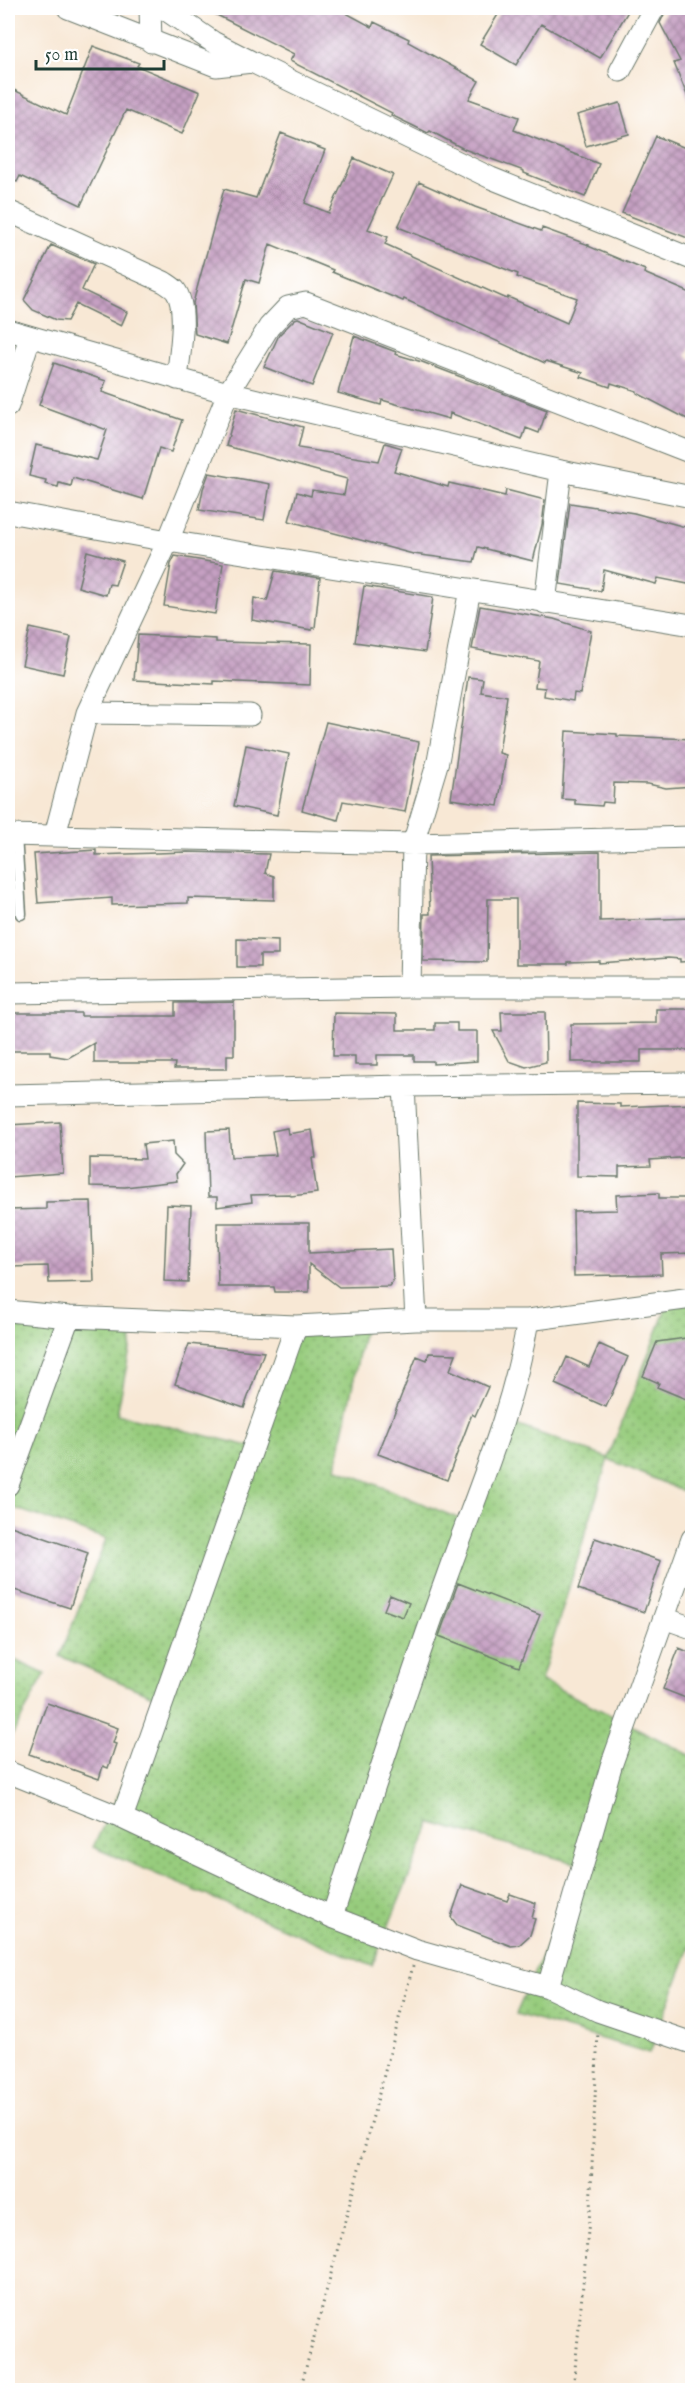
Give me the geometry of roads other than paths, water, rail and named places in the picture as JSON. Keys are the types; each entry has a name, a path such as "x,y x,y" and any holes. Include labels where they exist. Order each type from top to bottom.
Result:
{"street":[{"path":"68,8 216,66 252,62"},
{"path":"150,8 151,42"},
{"path":"164,8 213,42 491,178 693,259"},
{"path":"620,71 654,8"},
{"path":"8,211 164,282 175,290 182,314 177,379"},
{"path":"55,835 87,713 168,541 228,393 269,327 288,307 306,303 693,453"},
{"path":"8,330 228,393 561,471 693,497"},
{"path":"8,406 30,337"},
{"path":"545,603 561,471"},
{"path":"8,512 168,541 693,625"},
{"path":"410,987 413,843 438,761 470,589"},
{"path":"87,713 250,715"},
{"path":"12,835 413,843 693,837"},
{"path":"8,993 410,987 693,987"},
{"path":"8,1095 404,1086 693,1083"},
{"path":"404,1086 416,1320"},
{"path":"8,1311 69,1317 296,1326 416,1320 528,1320 693,1298"},
{"path":"8,1485 69,1317"},
{"path":"332,1917 396,1719 489,1462 522,1360 528,1320"},
{"path":"122,1818 296,1326"},
{"path":"548,1987 610,1766 693,1539"},
{"path":"664,1618 693,1628"},
{"path":"8,1772 122,1818 332,1917 417,1950 548,1987 598,2011 693,2043"}],"lane":[{"path":"12,835 21,914"}]}
